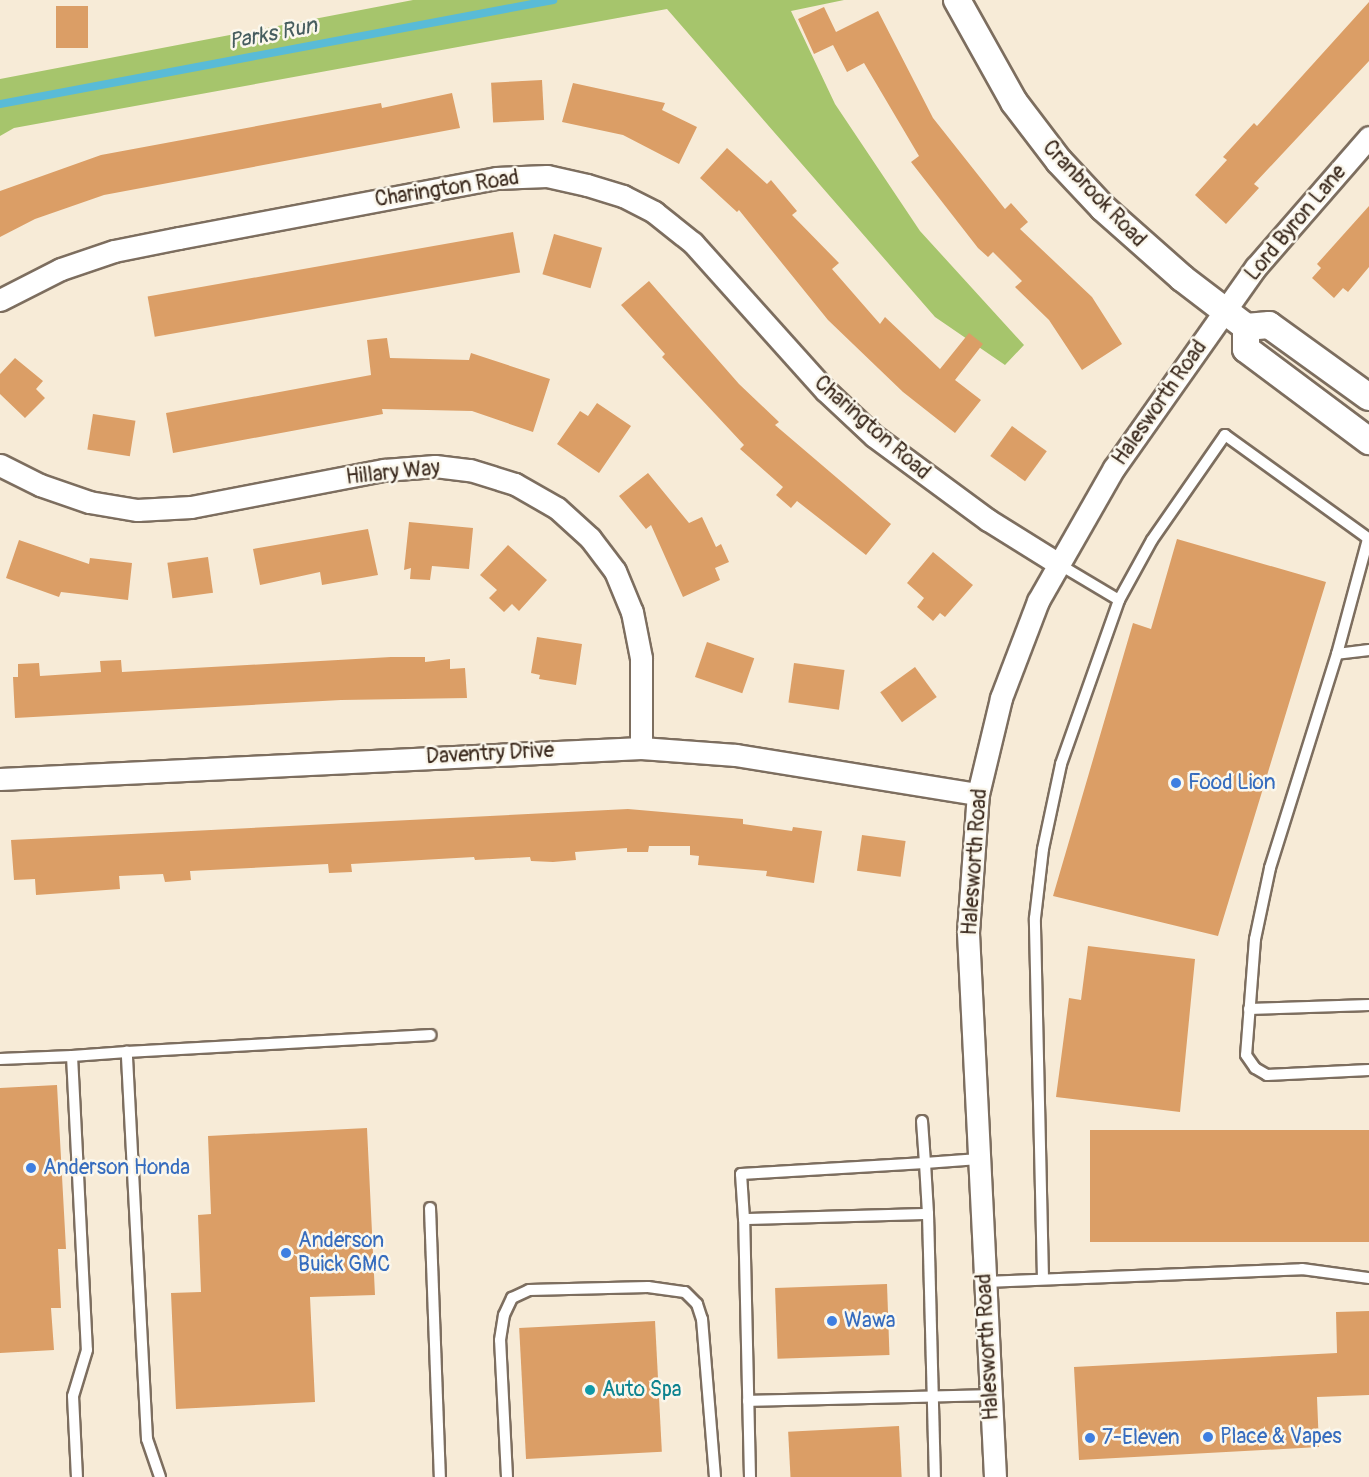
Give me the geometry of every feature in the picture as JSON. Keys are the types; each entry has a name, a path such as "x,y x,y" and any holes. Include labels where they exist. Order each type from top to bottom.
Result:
{"street":[{"name":"Cranbrook Road","path":"957,0 1014,102 1059,161 1138,240 1246,327"},
{"name":"Lord Byron Lane","path":"1225,311 1256,267 1369,137"},
{"name":"Charington Road","path":"0,300 61,269 114,251 179,238 496,177 547,176 587,185 623,196 662,219 693,243 825,390 874,436 988,520 1057,563"},
{"name":"Halesworth Road","path":"995,1477 968,932 978,794 1000,698 1018,644 1057,563 1114,468 1225,311"},
{"path":"1369,397 1269,325 1246,327 1246,349 1369,441"},
{"name":"Hillary Way","path":"0,465 40,485 89,502 137,510 191,507 384,470 435,466 470,470 515,484 557,508 590,538 615,571 632,612 641,658 641,748"},
{"name":"Daventry Drive","path":"0,779 641,748 736,755 978,794"}],"lane":[{"path":"1044,1279 1035,918 1043,849 1061,764 1119,600 1152,540 1225,435 1368,539 1337,654 1270,868 1255,939 1246,1055 1255,1068 1267,1075 1369,1070"},
{"path":"1057,563 1119,600"},
{"path":"1337,654 1369,650"},
{"path":"1249,1009 1369,1005"},
{"path":"0,1059 431,1035"},
{"path":"127,1052 147,1440 160,1477"},
{"path":"72,1056 87,1350 73,1396 77,1477"},
{"path":"922,1122 928,1214 935,1477"},
{"path":"750,1477 741,1174 979,1160"},
{"path":"430,1208 440,1477"},
{"path":"744,1219 928,1214"},
{"path":"985,1282 1302,1269 1369,1278"},
{"path":"507,1477 500,1340 504,1315 512,1298 529,1290 657,1287 685,1292 697,1304 702,1319 715,1477"},
{"path":"748,1401 991,1395"}],"green space":[{"path":"413,0 844,0 791,11 835,104 920,231 1024,345 1005,365 935,317 667,9 14,128 0,136 0,79"}],"building":[{"path":"1369,2 1369,61 1254,184 1259,188 1226,224 1195,195 1227,160 1223,157 1254,123 1257,126"},
{"path":"56,6 88,6 88,48 56,48"},
{"path":"824,7 836,32 878,11 933,118 1005,209 1011,203 1028,222 1020,229 1092,297 1122,344 1082,370 1049,320 1015,287 1022,281 993,252 988,257 978,248 911,162 919,156 864,63 847,72 833,45 814,54 798,19"},
{"path":"542,80 544,120 493,123 491,83"},
{"path":"573,83 665,103 662,110 697,127 679,164 623,135 562,122"},
{"path":"452,93 460,128 104,195 35,219 0,237 0,191 101,155 381,103 382,108"},
{"path":"727,148 767,184 771,180 797,211 792,215 839,263 832,269 880,324 885,317 940,369 969,333 983,344 955,380 981,400 955,433 903,392 828,320 739,210 737,212 700,178"},
{"path":"1369,206 1369,267 1348,292 1343,288 1334,298 1312,278 1321,268 1317,264"},
{"path":"513,232 520,272 155,337 148,296"},
{"path":"554,234 602,248 590,288 542,274"},
{"path":"649,281 739,384 779,422 775,425 891,524 866,555 797,501 791,508 776,495 783,487 740,449 744,445 662,357 665,354 621,305"},
{"path":"387,338 390,358 469,360 471,353 550,379 533,432 472,411 382,409 383,414 173,453 166,413 371,375 367,340"},
{"path":"15,358 43,381 36,389 45,398 25,418 0,394 0,374"},
{"path":"597,403 631,426 599,473 557,444 580,411 588,416"},
{"path":"93,414 135,421 130,456 87,450"},
{"path":"1012,426 1047,451 1025,481 990,456"},
{"path":"648,473 689,523 702,517 716,547 721,544 729,562 715,568 720,580 683,597 651,525 646,529 619,496"},
{"path":"409,522 473,528 469,569 432,566 430,580 410,579 411,568 404,570"},
{"path":"368,529 378,575 322,585 320,572 260,585 253,549"},
{"name":"Food Lion","path":"1177,539 1326,582 1218,936 1053,896 1133,623 1151,629"},
{"path":"19,540 89,564 90,558 132,563 128,600 61,592 59,597 6,578"},
{"path":"508,545 547,580 519,611 512,604 504,612 489,598 497,590 480,575"},
{"path":"933,552 973,585 945,617 940,613 933,621 917,607 924,598 907,583"},
{"path":"208,557 213,593 172,598 167,563"},
{"path":"537,637 582,644 576,685 539,679 540,675 531,673"},
{"path":"707,642 754,658 742,693 695,677"},
{"path":"425,657 425,662 450,659 450,669 465,668 467,698 341,700 15,718 13,677 18,677 18,664 39,663 40,676 101,672 100,661 121,660 122,672"},
{"path":"794,663 845,670 839,710 788,703"},
{"path":"915,667 937,697 902,722 880,692"},
{"path":"628,809 743,819 743,824 792,831 793,827 822,831 814,883 766,876 767,871 698,865 699,856 690,855 690,846 649,846 648,852 627,852 627,848 575,852 576,860 553,862 531,861 530,857 475,860 474,857 351,864 352,872 329,873 328,864 190,871 191,880 165,882 163,874 119,876 120,889 36,895 35,879 14,880 11,840"},
{"path":"862,835 906,841 901,877 857,871"},
{"path":"1088,946 1195,959 1180,1112 1056,1097 1069,998 1081,1000"},
{"name":"Anderson Honda","path":"57,1085 66,1249 58,1249 61,1308 51,1308 54,1350 0,1353 0,1088"},
{"name":"Anderson Buick GMC","path":"367,1128 375,1295 310,1297 315,1402 176,1409 171,1293 201,1292 198,1215 211,1214 208,1136"},
{"path":"1090,1130 1369,1130 1369,1242 1090,1242"},
{"name":"Wawa","path":"887,1284 889,1355 778,1359 775,1288"},
{"path":"1369,1311 1369,1395 1317,1397 1319,1447 1079,1460 1074,1367 1337,1353 1336,1312"},
{"name":"Auto Spa","path":"655,1321 662,1452 526,1459 519,1328"},
{"path":"899,1426 902,1477 791,1477 788,1432"}],"waterway":[{"name":"Parks Run","path":"0,104 553,0"}],"place":[{"name":"Food Lion","path":"1176,783"},
{"name":"Anderson Honda","path":"31,1168"},
{"name":"Anderson Buick GMC","path":"286,1253"},
{"name":"Wawa","path":"832,1321"},
{"name":"Auto Spa","path":"590,1390"},
{"name":"Place & Vapes","path":"1208,1437"},
{"name":"7-Eleven","path":"1090,1438"}]}
